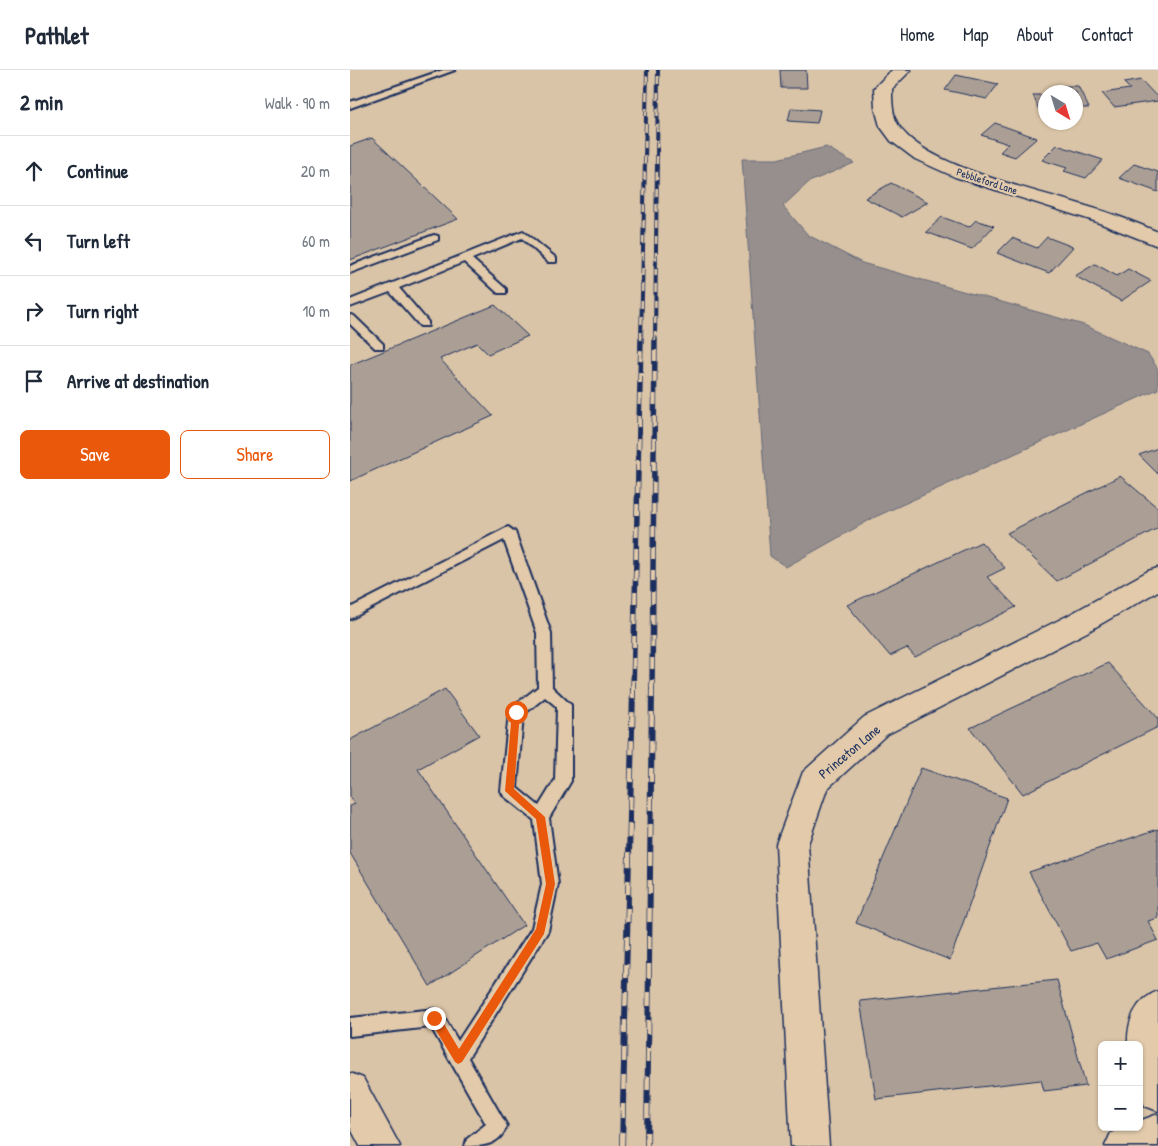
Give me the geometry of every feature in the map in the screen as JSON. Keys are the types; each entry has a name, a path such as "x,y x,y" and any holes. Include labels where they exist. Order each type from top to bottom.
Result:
{"street":[{"name":"Pebbleford Lane","path":"902,70 883,88 882,112 896,136 922,156 962,174 1107,219 1158,240"},
{"name":"Princeton Lane","path":"810,1146 792,844 814,781 875,726 1077,624 1158,578"},
{"path":"1158,1008 1144,1028 1146,1059 1158,1093"},
{"path":"350,1091 380,1146"},
{"path":"1124,1146 1158,1133"}],"lane":[{"path":"350,105 451,70"},
{"path":"350,304 522,234 552,260"},
{"path":"350,270 434,238"},
{"path":"464,258 502,291"},
{"path":"392,287 424,324"},
{"path":"350,318 379,346"},
{"path":"350,614 508,532 544,633 546,690 564,705 563,781 540,817 550,884 540,931 458,1058"},
{"path":"540,817 509,791 516,712 546,690"},
{"path":"350,1026 434,1018 498,1126 474,1146"}],"shaded area":[{"path":"826,147 854,163 809,182 783,206 808,235 862,263 1084,325 1148,354 1158,369 1158,389 875,517 786,567 770,556 742,159 777,159"}],"building":[{"path":"780,70 806,70 807,88 781,88"},
{"path":"956,75 998,84 987,99 945,90"},
{"path":"1141,80 1158,98 1158,101 1114,107 1102,93 1130,89 1124,83"},
{"path":"1033,95 1038,95 1038,108"},
{"path":"1083,96 1089,108 1083,108"},
{"path":"791,108 820,110 817,123 788,121"},
{"path":"995,123 1037,138 1015,157 1000,152 1008,144 981,135"},
{"path":"372,138 458,219 350,260 350,146"},
{"path":"1057,145 1103,160 1086,178 1064,171 1067,168 1042,160"},
{"path":"1134,164 1158,172 1158,192 1119,178"},
{"path":"891,183 928,202 902,217 865,198"},
{"path":"942,217 969,227 976,220 994,226 972,249 926,232"},
{"path":"1047,237 1073,247 1049,273 997,253 1012,238 1037,248"},
{"path":"1095,264 1117,276 1128,269 1151,281 1121,301 1075,276"},
{"path":"495,305 528,336 488,354 477,343 440,359 493,416 350,481 350,365"},
{"path":"1158,448 1158,474 1139,455"},
{"path":"1120,476 1158,508 1158,528 1057,581 1007,533"},
{"path":"981,542 1005,568 987,577 1016,607 915,657 907,648 890,656 847,605"},
{"path":"1108,663 1158,718 1158,727 1023,794 970,728"},
{"path":"445,689 479,735 418,769 524,925 430,986 350,853 350,806 355,804 350,796 350,740"},
{"path":"921,768 1007,798 950,960 856,923"},
{"path":"1158,829 1158,918 1148,921 1158,940 1106,959 1097,943 1071,951 1029,872"},
{"path":"1057,980 1086,1086 1044,1091 1041,1080 876,1099 860,1001"}],"railway":[{"path":"641,340 647,70"},
{"path":"655,340 658,70"},
{"path":"633,691 641,339"},
{"path":"652,691 655,339"},
{"path":"622,1146 633,690"},
{"path":"647,1146 652,690"}],"route":[{"path":"434,1018 458,1058 540,931 550,884 540,817 509,791 516,712"}]}
